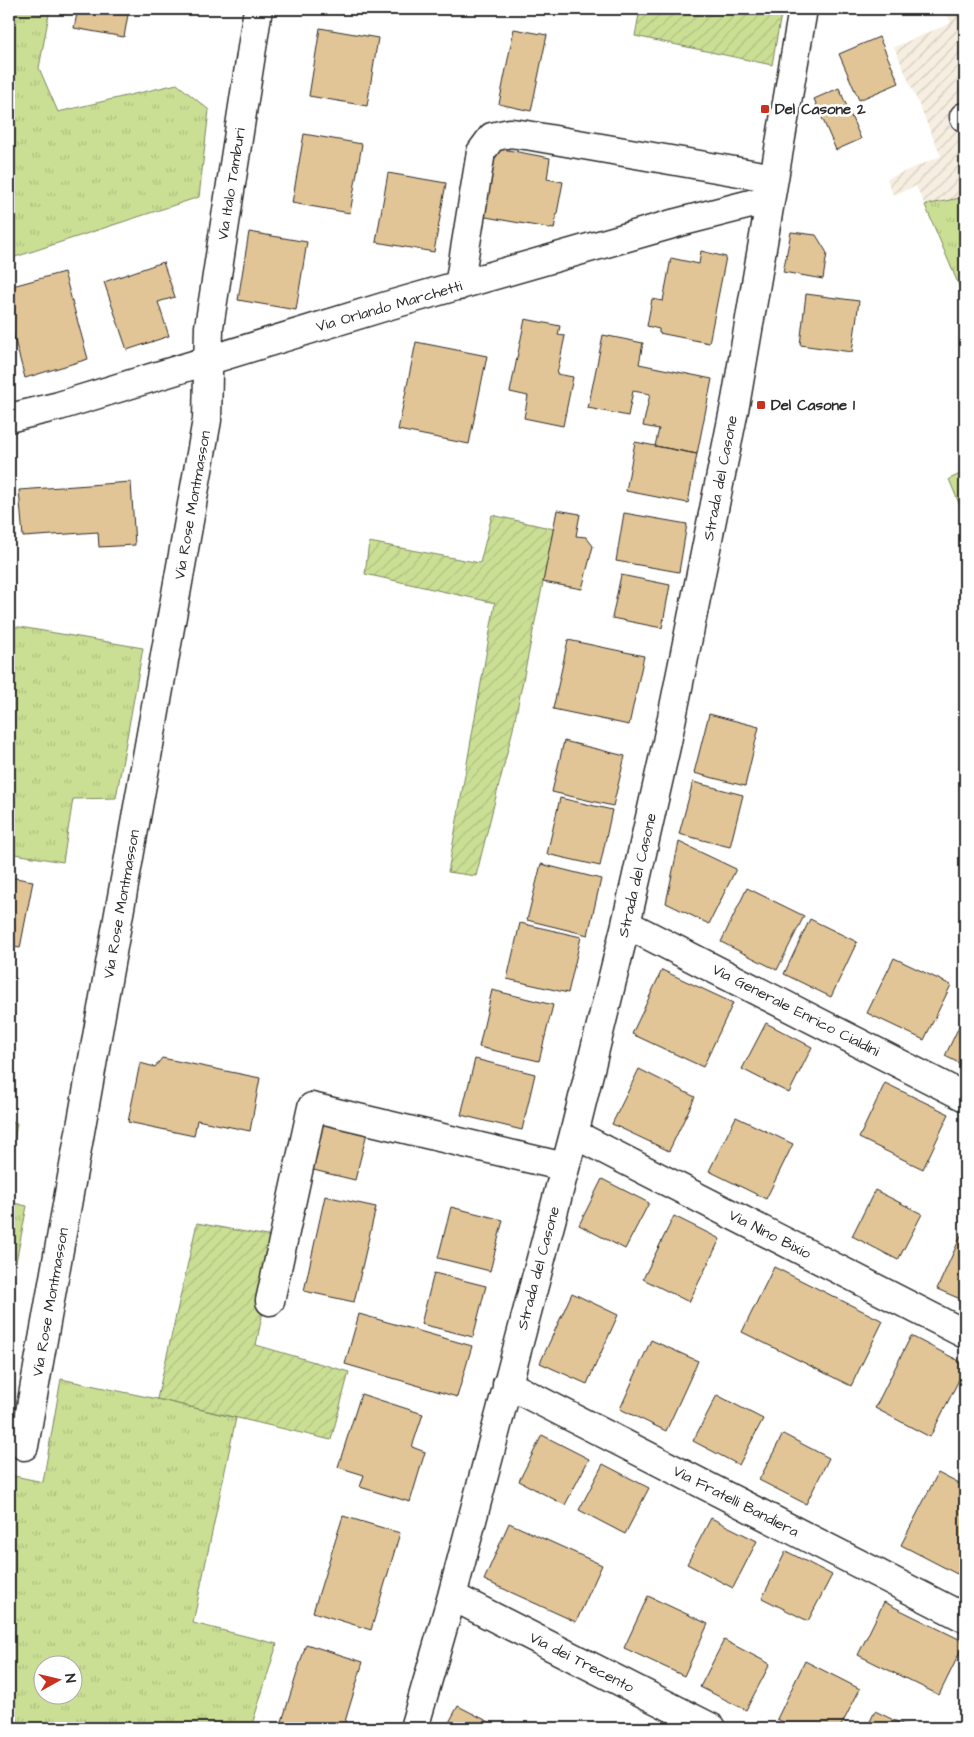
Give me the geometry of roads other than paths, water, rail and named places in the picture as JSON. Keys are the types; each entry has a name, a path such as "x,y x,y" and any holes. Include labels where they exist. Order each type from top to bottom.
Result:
{"street":[{"name":"Via Italo Tamburi","path":"210,360 209,327 258,9"},
{"name":"Strada del Casone","path":"414,1728 452,1596 574,1134 626,924 667,742 726,447 803,9"},
{"path":"459,286 481,152 492,137 510,133 526,135 772,188"},
{"name":"Via Orlando Marchetti","path":"9,418 59,406 676,223 772,188"},
{"name":"Via Rose Montmasson","path":"24,1446 207,420 210,360"},
{"name":"Via Generale Enrico Cialdini","path":"626,924 965,1096"},
{"path":"270,1301 312,1107 565,1167"},
{"name":"Via Nino Bixio","path":"574,1134 965,1334"},
{"name":"Via Fratelli Bandiera","path":"507,1384 965,1618"},
{"name":"Via dei Trecento","path":"452,1596 712,1728"}],"place":[{"name":"Del Casone 2","path":"765,109"},
{"name":"Del Casone 1","path":"761,405"}]}
